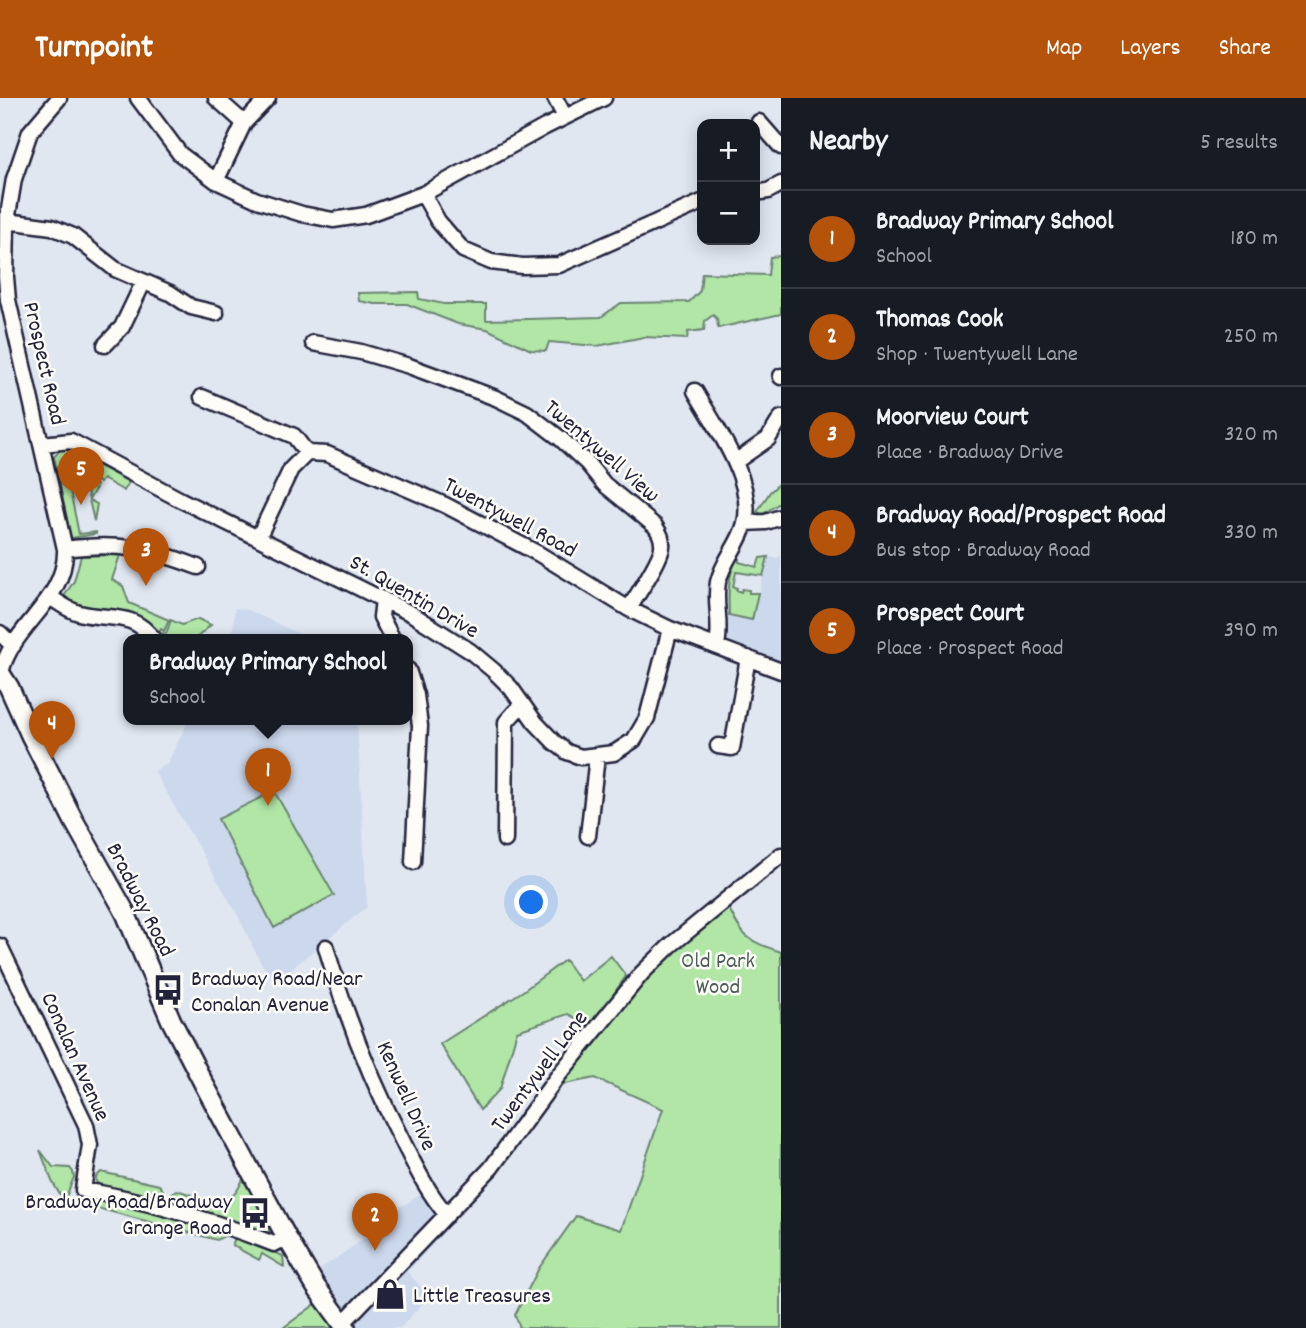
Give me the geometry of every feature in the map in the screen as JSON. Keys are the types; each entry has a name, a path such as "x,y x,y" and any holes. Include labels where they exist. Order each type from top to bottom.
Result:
{"main road":[{"name":"Bradway Road","path":"0,673 69,812 125,912 192,1063 287,1238 316,1287 344,1326"}],"street":[{"name":"Prospect Road","path":"0,673 6,655 50,597 62,573 65,549 8,300 6,278 7,221 15,179 30,132 59,98"},
{"path":"138,98 180,154 216,181 257,200 302,215 333,220 366,215 423,194 604,98"},
{"path":"216,98 244,123"},
{"path":"216,181 244,123 268,98"},
{"path":"555,98 565,117"},
{"path":"760,123 781,147"},
{"path":"760,192 781,184"},
{"path":"423,194 438,221 463,250 491,262 522,266 559,265 697,204"},
{"path":"7,221 52,228 73,236 115,269 170,293 191,307 216,313"},
{"path":"105,345 122,327 143,283"},
{"name":"Twentywell View","path":"313,342 361,352 456,382 527,413 561,439 604,484 655,526 662,539 661,552 629,608"},
{"path":"695,391 735,462 746,497 745,523 723,566 719,581 716,597 720,634 718,645"},
{"path":"202,397 294,436 307,453 291,470 258,538"},
{"path":"735,462 768,439 781,418"},
{"name":"St. Quentin Drive","path":"41,444 71,440 158,488 412,614 470,651 511,688 554,742 567,752 581,757 597,756"},
{"name":"Twentywell Road","path":"307,453 327,454 445,505 539,554 629,608 670,629 781,671"},
{"path":"745,523 766,522 781,517"},
{"path":"65,549 98,545 137,547 198,567"},
{"path":"50,597 78,612 125,618 148,634"},
{"path":"383,599 381,617 390,634"},
{"path":"587,836 597,756 614,753 635,740 647,718 670,629"},
{"path":"0,632 13,646"},
{"path":"718,746 732,748 748,658"},
{"path":"413,686 420,726 413,862"},
{"path":"505,840 506,722 522,704"},
{"name":"Twentywell Lane","path":"344,1326 504,1152 558,1076 642,974 671,945 781,855"},
{"name":"Conalan Avenue","path":"0,946 86,1125 90,1145 83,1190 164,1206 214,1221 274,1244 287,1238"},
{"name":"Kenwell Drive","path":"327,947 354,1029 390,1117 422,1179 447,1215"}],"shaded area":[{"path":"779,556 781,662 727,642 723,614 752,620 768,557"},
{"path":"235,608 248,610 299,634 231,634"},
{"path":"186,725 357,725 367,907 275,982 261,963 237,914 154,771 167,764"},
{"path":"423,1193 446,1230 407,1272 430,1296 400,1328 334,1328 310,1293 316,1272 374,1232 370,1226"}],"green space":[{"path":"781,256 781,314 718,328 717,319 713,315 705,321 704,330 688,332 687,339 644,337 597,346 549,342 546,351 531,350 487,329 458,324 407,304 359,301 358,293 418,292 419,299 444,304 486,304 486,320 601,317 621,303 689,302 700,291 702,273 768,275 770,257"},
{"path":"64,449 77,455 73,456 69,463 70,470 66,471 79,534 96,534 71,538 54,457"},
{"path":"93,463 129,482 124,491 103,479 100,483 87,476 86,467 91,467"},
{"path":"84,479 97,486 89,500"},
{"path":"781,482 781,502 763,514 757,512 770,492"},
{"path":"89,500 97,504 94,521"},
{"path":"739,552 739,562 757,567 760,558 768,557 763,576 736,572 733,587 737,588 736,590 758,593 752,620 729,615 730,582"},
{"path":"120,555 112,580 123,586 129,603 169,620 164,631 161,629 159,634 153,634 134,615 78,607 63,598 74,581 81,556"},
{"path":"198,619 211,625 201,634 166,634 171,620 182,625"},
{"path":"274,791 334,895 274,928 218,819"},
{"name":"Old Park Wood","path":"728,906 747,937 781,952 781,1328 520,1328 515,1315 539,1268 576,1216 621,1230 663,1109 595,1078 560,1085 648,976 670,953"},
{"path":"611,956 626,976 591,1027 568,1014 517,1031 500,1089 480,1110 440,1044 523,991 565,960 580,981"},
{"path":"40,1150 53,1167 70,1168 73,1172 74,1177 64,1202 52,1181"},
{"path":"101,1172 159,1185 163,1190 162,1194 157,1197 100,1185 96,1182 96,1177"},
{"path":"246,1176 269,1219 265,1223 272,1236 176,1203 171,1194 177,1190 206,1199 227,1199 235,1193"},
{"path":"86,1197 164,1212 224,1233 224,1236 217,1240 97,1208 89,1205"},
{"path":"241,1238 283,1256 284,1267 262,1254 259,1260 232,1244 235,1239"},
{"path":"317,1303 334,1328 283,1328"}],"place":[{"name":"Prospect Court","path":"81,505"},
{"name":"Moorview Court","path":"146,586"},
{"name":"Bradway Road/Prospect Road","path":"52,759"},
{"name":"Bradway Primary School","path":"268,806"},
{"name":"Bradway Road/Near Conalan Avenue","path":"168,990"},
{"name":"Bradway Road/Bradway Grange Road","path":"255,1213"},
{"name":"Thomas Cook","path":"375,1251"},
{"name":"Little Treasures","path":"390,1294"}]}
